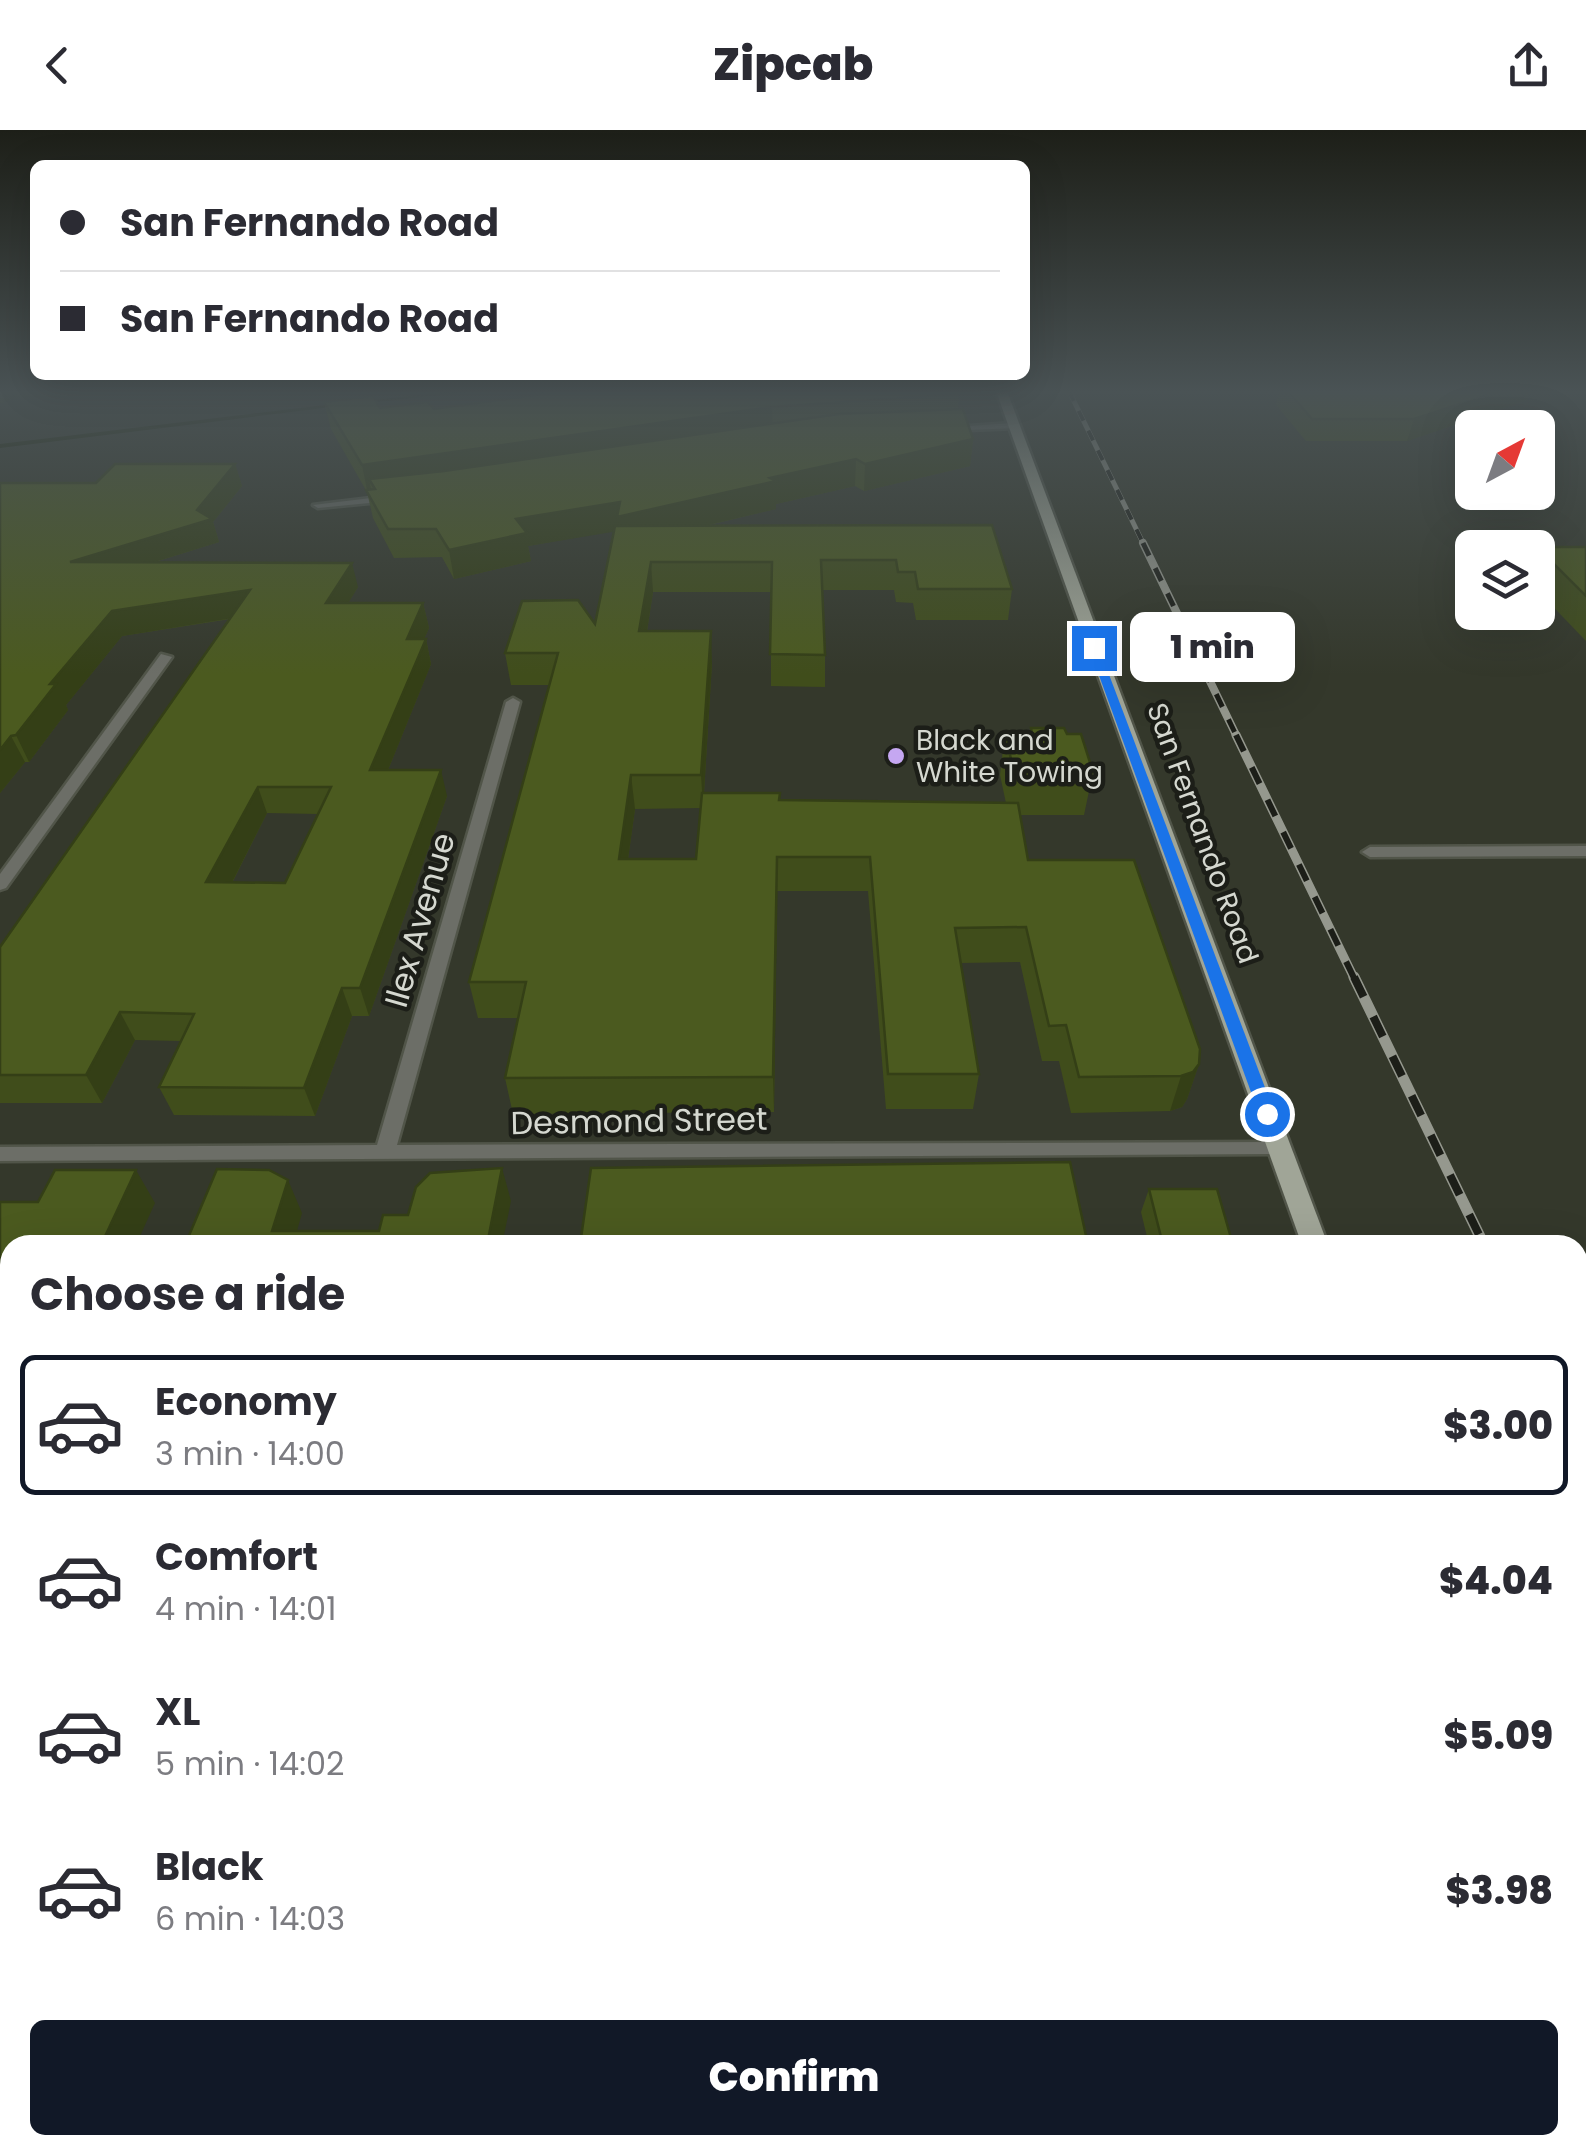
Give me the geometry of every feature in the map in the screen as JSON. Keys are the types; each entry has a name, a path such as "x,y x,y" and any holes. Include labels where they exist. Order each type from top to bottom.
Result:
{"main road":[{"name":"San Fernando Road","path":"1035,486 1311,1235"}],"street":[{"path":"318,505 402,497"},
{"path":"0,884 166,657"},
{"name":"Ilex Avenue","path":"385,1153 514,702"},
{"path":"1370,852 1586,851"},
{"name":"Desmond Street","path":"0,1154 1280,1149"}],"building":[{"path":"0,486 217,486 197,510 212,519 70,562 352,563 326,603 423,603 407,639 426,639 370,770 441,770 360,988 342,988 304,1088 159,1087 194,1014 120,1012 86,1075 0,1075 0,947 250,590 112,611 50,684 56,684 16,735 0,750","holes":["258,787 331,787 285,883 206,882"]},
{"path":"373,486 756,486 617,517 620,502 516,519 527,533 449,550 436,529 388,529 366,490 375,489"},
{"path":"992,525 1012,589 918,589 915,572 898,572 896,560 821,560 825,655 770,654 772,562 651,562 639,631 711,631 701,775 631,775 619,859 696,859 702,793 780,793 779,800 1018,803 1028,860 1134,860 1200,1049 1199,1064 1193,1072 1181,1076 1079,1077 1066,1025 1049,1026 1026,927 955,928 979,1074 888,1074 870,857 777,857 773,1077 505,1078 526,982 469,982 558,653 505,653 522,601 578,600 595,624 615,526"},
{"path":"1555,547 1586,547 1586,596 1555,565"},
{"path":"1031,728 1064,728 1067,734 1081,734 1093,772 1014,772 1005,733 1032,733"},
{"path":"1070,1162 1086,1235 581,1235 591,1168"},
{"path":"502,1168 489,1235 189,1235 217,1169 269,1170 288,1180 272,1231 379,1231 383,1215 408,1215 416,1187 430,1173"},
{"path":"55,1170 136,1170 106,1235 0,1235 0,1202 38,1202"},
{"path":"1149,1189 1217,1189 1230,1235 1160,1235"}],"railway":[{"path":"1115,486 1144,545"},
{"path":"1143,543 1237,737"},
{"path":"1236,735 1355,980"},
{"path":"1354,977 1479,1235"}],"place":[{"name":"Black and White Towing","path":"896,756"}],"route":[{"path":"1094,648 1267,1114"}]}
